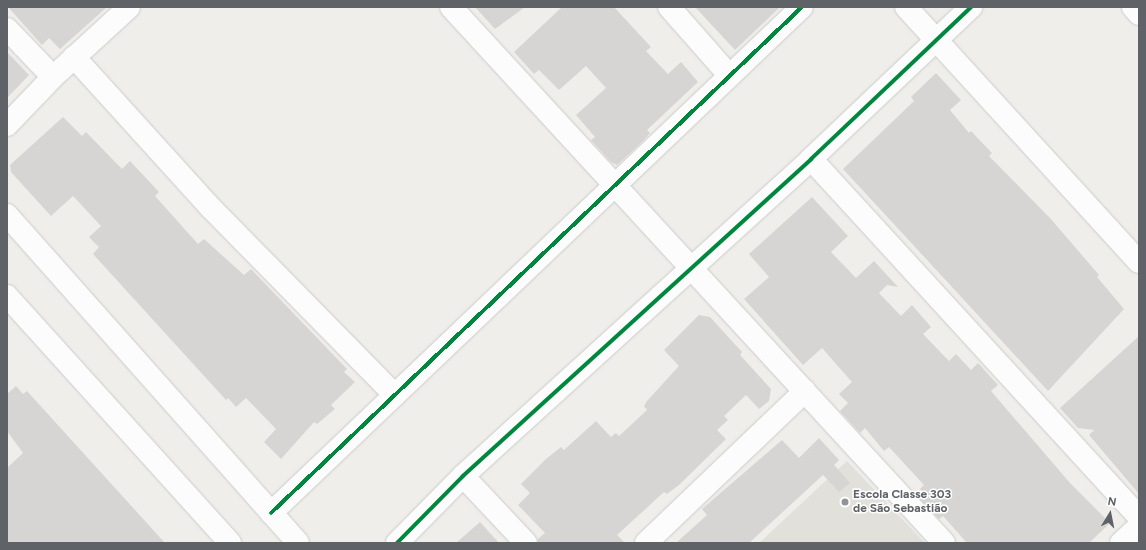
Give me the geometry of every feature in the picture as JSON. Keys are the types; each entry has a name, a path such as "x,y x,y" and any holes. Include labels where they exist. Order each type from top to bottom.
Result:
{"street":[{"path":"7,125 74,57 128,7"},
{"path":"451,7 613,186 693,268 944,543"},
{"path":"669,7 729,75"},
{"path":"271,513 802,7"},
{"path":"906,7 1139,262"},
{"path":"397,541 464,476 811,159 971,7"},
{"path":"1133,7 1139,14"},
{"path":"7,28 53,78"},
{"path":"74,57 211,208 395,395"},
{"path":"811,159 1139,518"},
{"path":"7,215 298,543"},
{"path":"7,296 230,543"},
{"path":"646,543 805,391"},
{"path":"464,476 526,543"},
{"path":"1121,543 1139,526"}],"shaded area":[{"name":"Escola Classe 303 de São Sebastião","path":"847,461 925,543 759,543"}],"building":[{"path":"8,7 107,7 60,49 49,38 42,45"},
{"path":"475,7 525,7 495,29"},
{"path":"562,7 614,7 651,47 646,51 668,74 681,62 698,82 647,130 650,133 617,165 611,162 591,140 595,137 576,115 606,88 586,66 559,90 539,70 534,74 514,52"},
{"path":"695,7 780,7 735,50"},
{"path":"7,52 29,75 7,98"},
{"path":"936,73 961,100 950,110 969,133 971,131 992,153 989,156 1050,218 1099,275 1097,277 1124,309 1048,391 843,169 914,101 911,97"},
{"path":"63,117 82,136 86,132 122,169 130,161 159,192 155,196 198,244 204,239 244,275 251,269 347,369 344,372 355,382 331,405 335,409 317,424 314,422 281,459 264,442 276,429 246,398 236,407 228,398 226,400 93,254 99,247 89,237 101,226 73,196 51,216 11,172 10,165"},
{"path":"812,197 848,236 831,252 856,278 874,261 898,287 887,285 879,293 901,316 912,305 931,327 923,334 949,361 956,354 971,370 978,363 998,385 991,391 1070,483 1110,523 1089,543 967,543 943,516 939,519 919,498 924,493 920,489 924,485 889,447 884,451 865,428 860,433 840,411 848,403 839,394 852,382 822,348 803,365 744,299 769,277 749,254"},
{"path":"699,315 710,317 742,352 740,355 771,389 769,401 759,409 746,395 724,416 728,420 717,430 726,439 679,485 667,494 664,492 617,535 625,543 538,543 538,539 545,533 518,505 530,493 521,484 546,459 561,447 564,450 596,421 611,437 616,433 619,436 647,410 644,406 647,401 679,366 664,350"},
{"path":"1139,336 1139,494 1089,435 1094,430 1078,428 1060,408"},
{"path":"16,386 23,394 27,391 165,543 7,543 7,468 23,453 7,431 7,394"},
{"path":"819,438 839,460 834,465 850,483 839,492 823,475 749,543 676,543 707,515 702,509 782,440 799,458"},
{"path":"480,522 499,543 456,543"}],"cycle path":[{"path":"271,513 802,7"},
{"path":"397,543 463,476 811,159 971,7"}],"place":[{"name":"Escola Classe 303 de São Sebastião","path":"845,502"}]}
